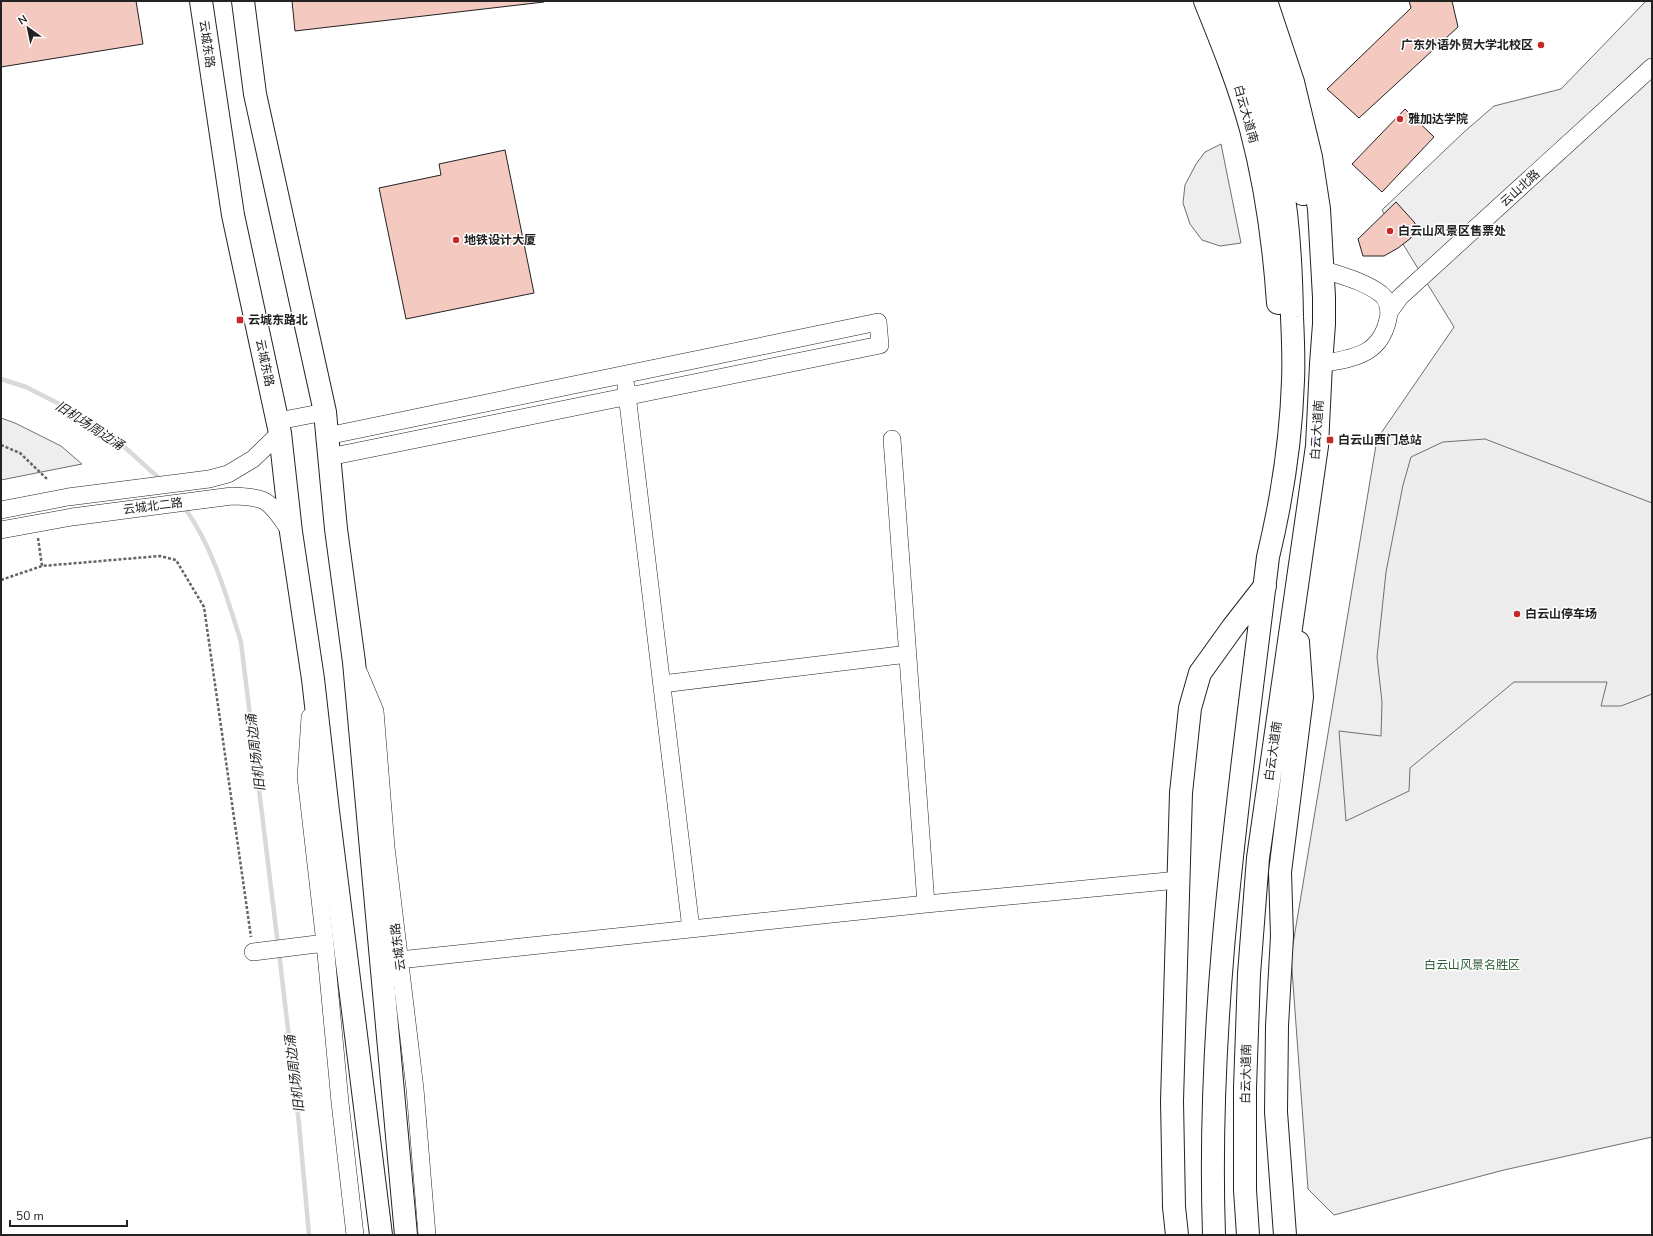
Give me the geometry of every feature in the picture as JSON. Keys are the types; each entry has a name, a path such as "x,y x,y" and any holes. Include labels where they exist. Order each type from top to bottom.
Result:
{"main road":[{"name":"云城东路","path":"201,1 233,215 279,427 291,532 314,679 328,811 381,1235"},
{"name":"云城东路","path":"243,1 255,94 325,412 336,529 354,662 406,1235"},
{"name":"白云大道南","path":"1205,1 1233,73 1251,128 1260,164 1274,245 1279,325 1293,373"},
{"name":"白云大道南","path":"1214,1235 1213,1151 1216,1029 1234,842 1268,557 1278,515 1290,430 1293,373 1289,228 1282,181 1268,115 1245,51 1224,1"},
{"name":"白云大道南","path":"1243,1 1268,64 1281,104 1322,269"},
{"name":"白云大道南","path":"1248,1235 1245,1190 1245,1088 1249,974 1258,858 1317,446 1324,324 1319,209 1310,157 1293,82 1266,1"},
{"path":"1177,1235 1174,1208 1172,1101 1181,793 1190,708 1200,673 1265,586"},
{"path":"1284,1235 1276,1112 1277,1026 1282,936 1280,872 1302,697 1296,598"}],"street":[{"name":"云山北路","path":"1390,311 1400,297 1652,67"},
{"path":"1321,364 1356,357 1368,352 1378,343 1387,325 1390,311 1382,294 1358,281 1322,269"},
{"path":"878,322 880,345 627,397 328,447 624,374 878,322"},
{"path":"624,374 691,928"},
{"path":"279,427 325,412"},
{"name":"云城北二路","path":"1,510 68,497 209,478 228,474 253,459 279,427"},
{"path":"892,439 926,904"},
{"name":"云城北二路","path":"1,530 138,507 232,496 263,499 269,503 291,532"},
{"path":"68,497 72,517"},
{"path":"662,684 908,654"},
{"name":"云城东路","path":"354,662 375,711 386,847 415,1089 427,1235"},
{"name":"云城东路","path":"314,679 306,777 355,1235"},
{"path":"399,960 691,928 1178,880"},
{"path":"253,952 325,944"}],"path":[{"path":"1,445 20,453 47,479"},
{"path":"36,524 42,566"},
{"path":"1,580 42,566 160,556 176,560 204,607 253,952"}],"green space":[{"name":"白云山风景名胜区","path":"1646,1 1652,1 1652,1137 1504,1170 1334,1215 1308,1189 1291,956 1377,439 1454,327 1382,210 1463,133 1494,106 1561,89"},
{"path":"1221,144 1241,243 1220,246 1202,240 1190,224 1183,203 1185,185 1196,164 1205,152"},
{"path":"1,418 15,423 61,446 82,464 1,480"}],"shaded area":[{"name":"白云山停车场","path":"1485,439 1652,503 1652,694 1621,706 1601,706 1607,682 1514,682 1410,768 1409,791 1346,821 1339,731 1381,736 1382,702 1377,657 1386,572 1403,485 1411,457 1443,442"}],"building":[{"path":"1,1 136,1 143,44 1,67"},
{"path":"292,1 544,1 544,2 295,31"},
{"path":"1409,1 1452,1 1458,27 1359,118 1327,89 1411,8"},
{"path":"1405,109 1434,137 1382,192 1352,164"},
{"name":"地铁设计大厦","path":"505,150 534,293 406,319 379,188 441,175 439,164"},
{"name":"白云山风景区售票处","path":"1396,202 1415,223 1411,238 1384,256 1363,256 1358,239"}],"waterway":[{"name":"旧机场周边涌","path":"1,379 26,387 71,410 119,442 161,480"},
{"name":"旧机场周边涌","path":"184,507 194,522 211,555 241,642 278,945"},
{"name":"旧机场周边涌","path":"279,952 299,1124 309,1235"}],"place":[{"name":"广东外语外贸大学北校区","path":"1541,45"},
{"name":"雅加达学院","path":"1400,119"},
{"name":"白云山风景区售票处","path":"1390,231"},
{"name":"地铁设计大厦","path":"456,240"},
{"name":"云城东路北","path":"240,320"},
{"name":"白云山西门总站","path":"1330,440"},
{"name":"白云山停车场","path":"1517,614"}]}
